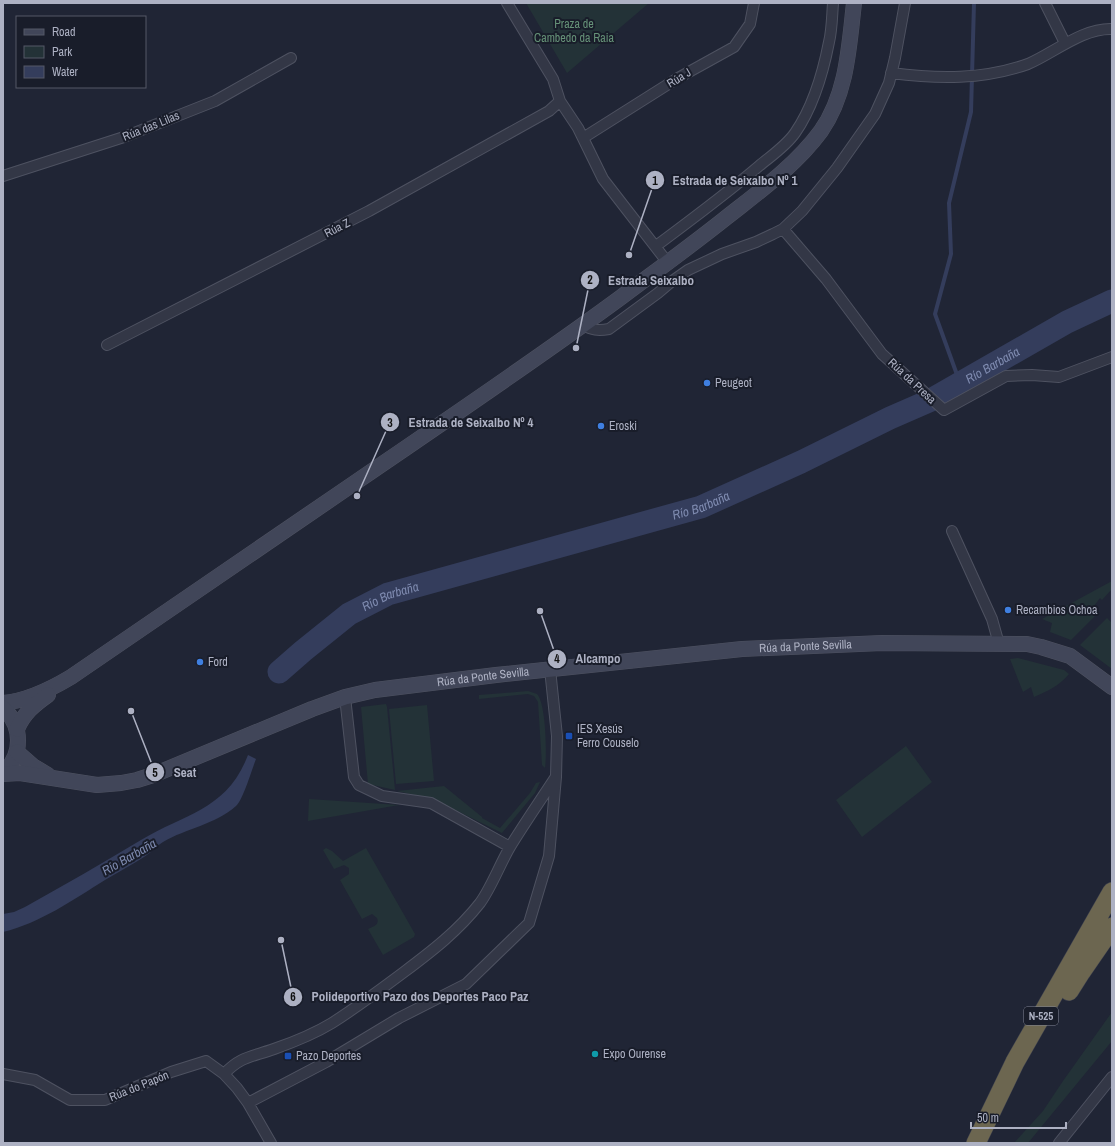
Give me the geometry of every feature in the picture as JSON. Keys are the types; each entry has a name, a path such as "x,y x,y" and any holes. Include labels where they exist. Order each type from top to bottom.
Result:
{"highway":[{"name":"N-525","path":"976,1143 1015,1062 1112,892"},
{"name":"N-525","path":"976,1143 1081,972 1112,928"}],"street":[{"path":"507,3 553,79 560,100 578,128 603,179 668,263"},
{"name":"Rúa J","path":"583,138 678,78 734,47 750,24 754,3"},
{"path":"656,246 748,176 779,150 794,134 806,114 820,77 830,42 833,3"},
{"path":"17,729 21,719 29,709 49,695 60,684 239,563 584,325 668,263 773,180 797,158 819,132 830,115 841,88 849,48 854,3"},
{"path":"584,325 592,330 601,331 609,329 658,294 671,282 688,270 722,254 756,242 783,229 812,200 856,143 875,114 889,82 905,3"},
{"path":"1046,3 1065,43"},
{"path":"891,73 945,78 984,75 1028,63 1043,57 1065,43 1099,30 1112,29"},
{"name":"Rúa das Lilas","path":"3,176 124,137 208,103 291,58"},
{"name":"Rúa Z","path":"107,345 369,212 549,111 560,100"},
{"name":"Rúa da Presa","path":"783,229 826,279 882,354 944,410 1006,376 1032,375 1058,377 1112,357"},
{"path":"952,531 992,619 999,644"},
{"name":"Rúa da Ponte Sevilla","path":"3,773 20,773 52,777 97,785 121,783 153,775 312,709 345,697 374,690 550,669 742,649 882,643 1027,644 1070,656 1112,687"},
{"path":"248,1103 326,1062 399,1018 466,984 529,923 549,856 556,777 557,736 550,669"},
{"path":"3,703 23,699 60,684"},
{"path":"345,697 354,777 359,785 382,796 431,803 510,847"},
{"path":"3,708 12,719 17,729 18,740 17,752 11,764 3,773"},
{"name":"Rúa da Ponte Sevilla","path":"17,752 33,766 52,777"},
{"path":"271,1143 248,1103 224,1074 232,1065 246,1057 298,1041 322,1029 374,994 430,953 459,927 482,901 510,847 556,777"},
{"name":"Rúa do Papón","path":"3,1074 35,1080 70,1100 105,1100 171,1072 206,1061 224,1074"},
{"path":"1059,1143 1112,1077"}],"green space":[{"name":"Praza de Cambedo da Raia","path":"526,3 649,3 567,73"},
{"path":"1112,581 1112,589 1102,600 1100,598 1094,606 1099,612 1071,640 1050,632 1052,623 1042,619"},
{"path":"1107,618 1112,623 1112,669 1080,645"},
{"path":"1018,658 1064,670 1069,674 1053,688 1034,697 1031,687 1023,692 1010,659"},
{"path":"528,691 537,694 542,708 546,741 545,768 542,765 538,702 534,696 528,694 479,699 479,695"},
{"path":"386,704 395,790 368,784 361,707"},
{"path":"427,705 434,781 396,784 389,709"},
{"path":"906,746 932,782 862,837 836,800"},
{"path":"540,782 535,793 502,833 433,799 397,791 444,786 482,818 500,828 530,793 536,783"},
{"path":"309,799 399,805 308,821"},
{"path":"326,848 332,851 343,861 366,848 415,934 414,937 383,955 368,929 377,924 377,918 372,914 362,919 340,880 349,874 349,868 344,865 334,869 323,850"},
{"path":"1112,1012 1112,1041 1028,1143 1014,1143 1043,1111"}],"water":[{"path":"248,755 256,759 250,777 239,803 228,812 219,818 163,842 139,860 43,917 3,932 3,914 14,912 25,907 141,840 204,808 217,799 229,788"}],"waterway":[{"path":"960,383 935,314 951,254 949,203 971,112 974,3"},
{"name":"Río Barbaña","path":"279,672 349,614 388,594 701,507 801,462 890,418 929,401 1067,322 1112,301"}],"place":[{"name":"Estrada de Seixalbo Nº 1","path":"629,255"},
{"name":"Estrada Seixalbo","path":"576,348"},
{"name":"Peugeot","path":"707,383"},
{"name":"Eroski","path":"601,426"},
{"name":"Estrada de Seixalbo Nº 4","path":"357,496"},
{"name":"Recambios Ochoa","path":"1008,610"},
{"name":"Alcampo","path":"540,611"},
{"name":"Ford","path":"200,662"},
{"name":"Seat","path":"131,711"},
{"name":"IES Xesús Ferro Couselo","path":"569,736"},
{"name":"Polideportivo Pazo dos Deportes Paco Paz","path":"281,940"},
{"name":"Expo Ourense","path":"595,1054"},
{"name":"Pazo Deportes","path":"288,1056"}]}
